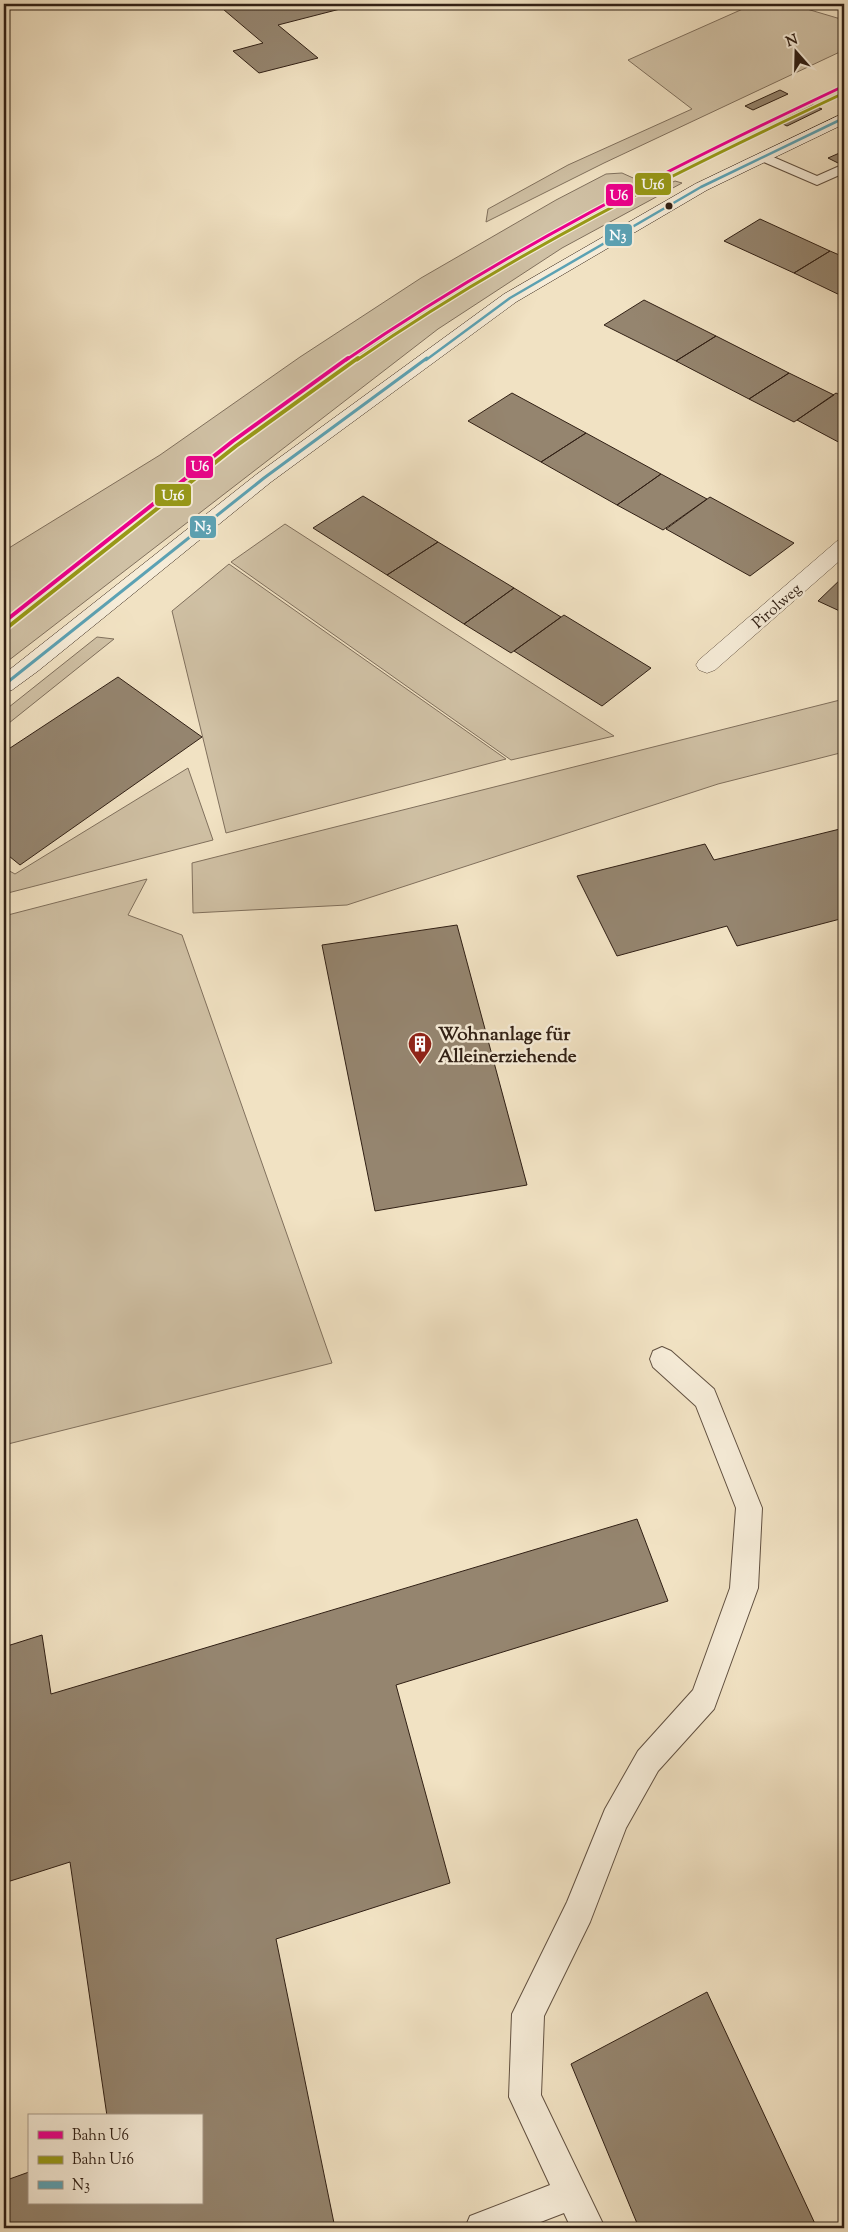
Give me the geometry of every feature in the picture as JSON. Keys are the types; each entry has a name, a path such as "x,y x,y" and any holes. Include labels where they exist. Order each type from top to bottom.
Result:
{"main road":[{"path":"4,684 30,666 264,478 510,298 701,187 844,118"},
{"name":"Pirolweg","path":"707,665 844,546"}],"lane":[{"path":"764,157 817,180 844,168"},
{"path":"588,2228 525,2097 528,2014 579,1911 615,1819 648,1761 704,1699 744,1588 749,1508 705,1398 662,1359"},
{"path":"482,2228 571,2194"}],"shaded area":[{"path":"754,4 790,4 844,20 844,50 604,163 486,222 488,209 568,165 692,109 628,60"},
{"path":"622,173 651,186 661,188 675,181 682,183 562,248 438,329 4,664 4,551 160,455 300,357 421,278 556,200 606,174"},
{"path":"285,524 614,736 511,760 231,562"},
{"path":"229,564 506,759 226,833 172,611"},
{"path":"97,637 114,639 4,727 4,711"},
{"path":"844,699 844,752 718,784 347,905 193,913 192,863"},
{"path":"188,768 213,840 4,894 4,868 15,874"},
{"path":"147,879 128,915 182,935 332,1363 4,1445 4,916"}],"building":[{"path":"217,4 339,4 344,8 278,25 318,58 259,73 233,51 263,43"},
{"path":"780,90 788,94 753,110 745,106"},
{"path":"813,105 822,109 787,126 779,122"},
{"path":"844,151 844,166 828,158"},
{"path":"760,219 830,251 794,273 724,241"},
{"path":"830,251 844,257 844,297 794,273"},
{"path":"644,300 716,336 676,361 604,325"},
{"path":"716,336 789,373 749,399 676,361"},
{"path":"789,373 834,395 794,422 749,399"},
{"path":"512,393 586,433 541,462 468,421"},
{"path":"836,393 844,397 844,445 797,420"},
{"path":"586,433 661,474 617,505 541,462"},
{"path":"661,474 707,499 663,530 617,505"},
{"path":"363,496 438,542 387,575 313,528"},
{"path":"710,497 794,543 750,576 666,529"},
{"path":"438,542 514,588 464,624 387,575"},
{"path":"844,576 844,613 818,601"},
{"path":"514,588 561,617 511,653 464,624"},
{"path":"564,615 651,668 602,706 514,651"},
{"path":"118,677 202,737 20,865 4,852 4,752"},
{"path":"844,828 844,918 737,946 727,926 617,956 577,876 705,844 714,860"},
{"name":"Wohnanlage für Alleinerziehende","path":"457,925 527,1185 375,1211 322,945"},
{"path":"637,1519 668,1601 396,1685 450,1883 276,1939 335,2228 4,2228 4,2181 28,2172 28,2204 202,2204 202,2114 107,2114 70,1862 4,1883 4,1647 42,1635 51,1694"},
{"path":"707,1992 817,2228 639,2228 571,2064"}],"rail line":[{"name":"U6","path":"4,622 233,441 328,372 410,317 513,255 618,196 844,86"},
{"name":"U16","path":"8,627 236,446 330,378 446,301 516,259 659,181 844,93"}],"transit line":[{"name":"N3","path":"4,685 264,478 510,298 701,187 844,118"}],"place":[{"name":"Wohnanlage für Alleinerziehende","path":"420,1065"}]}
